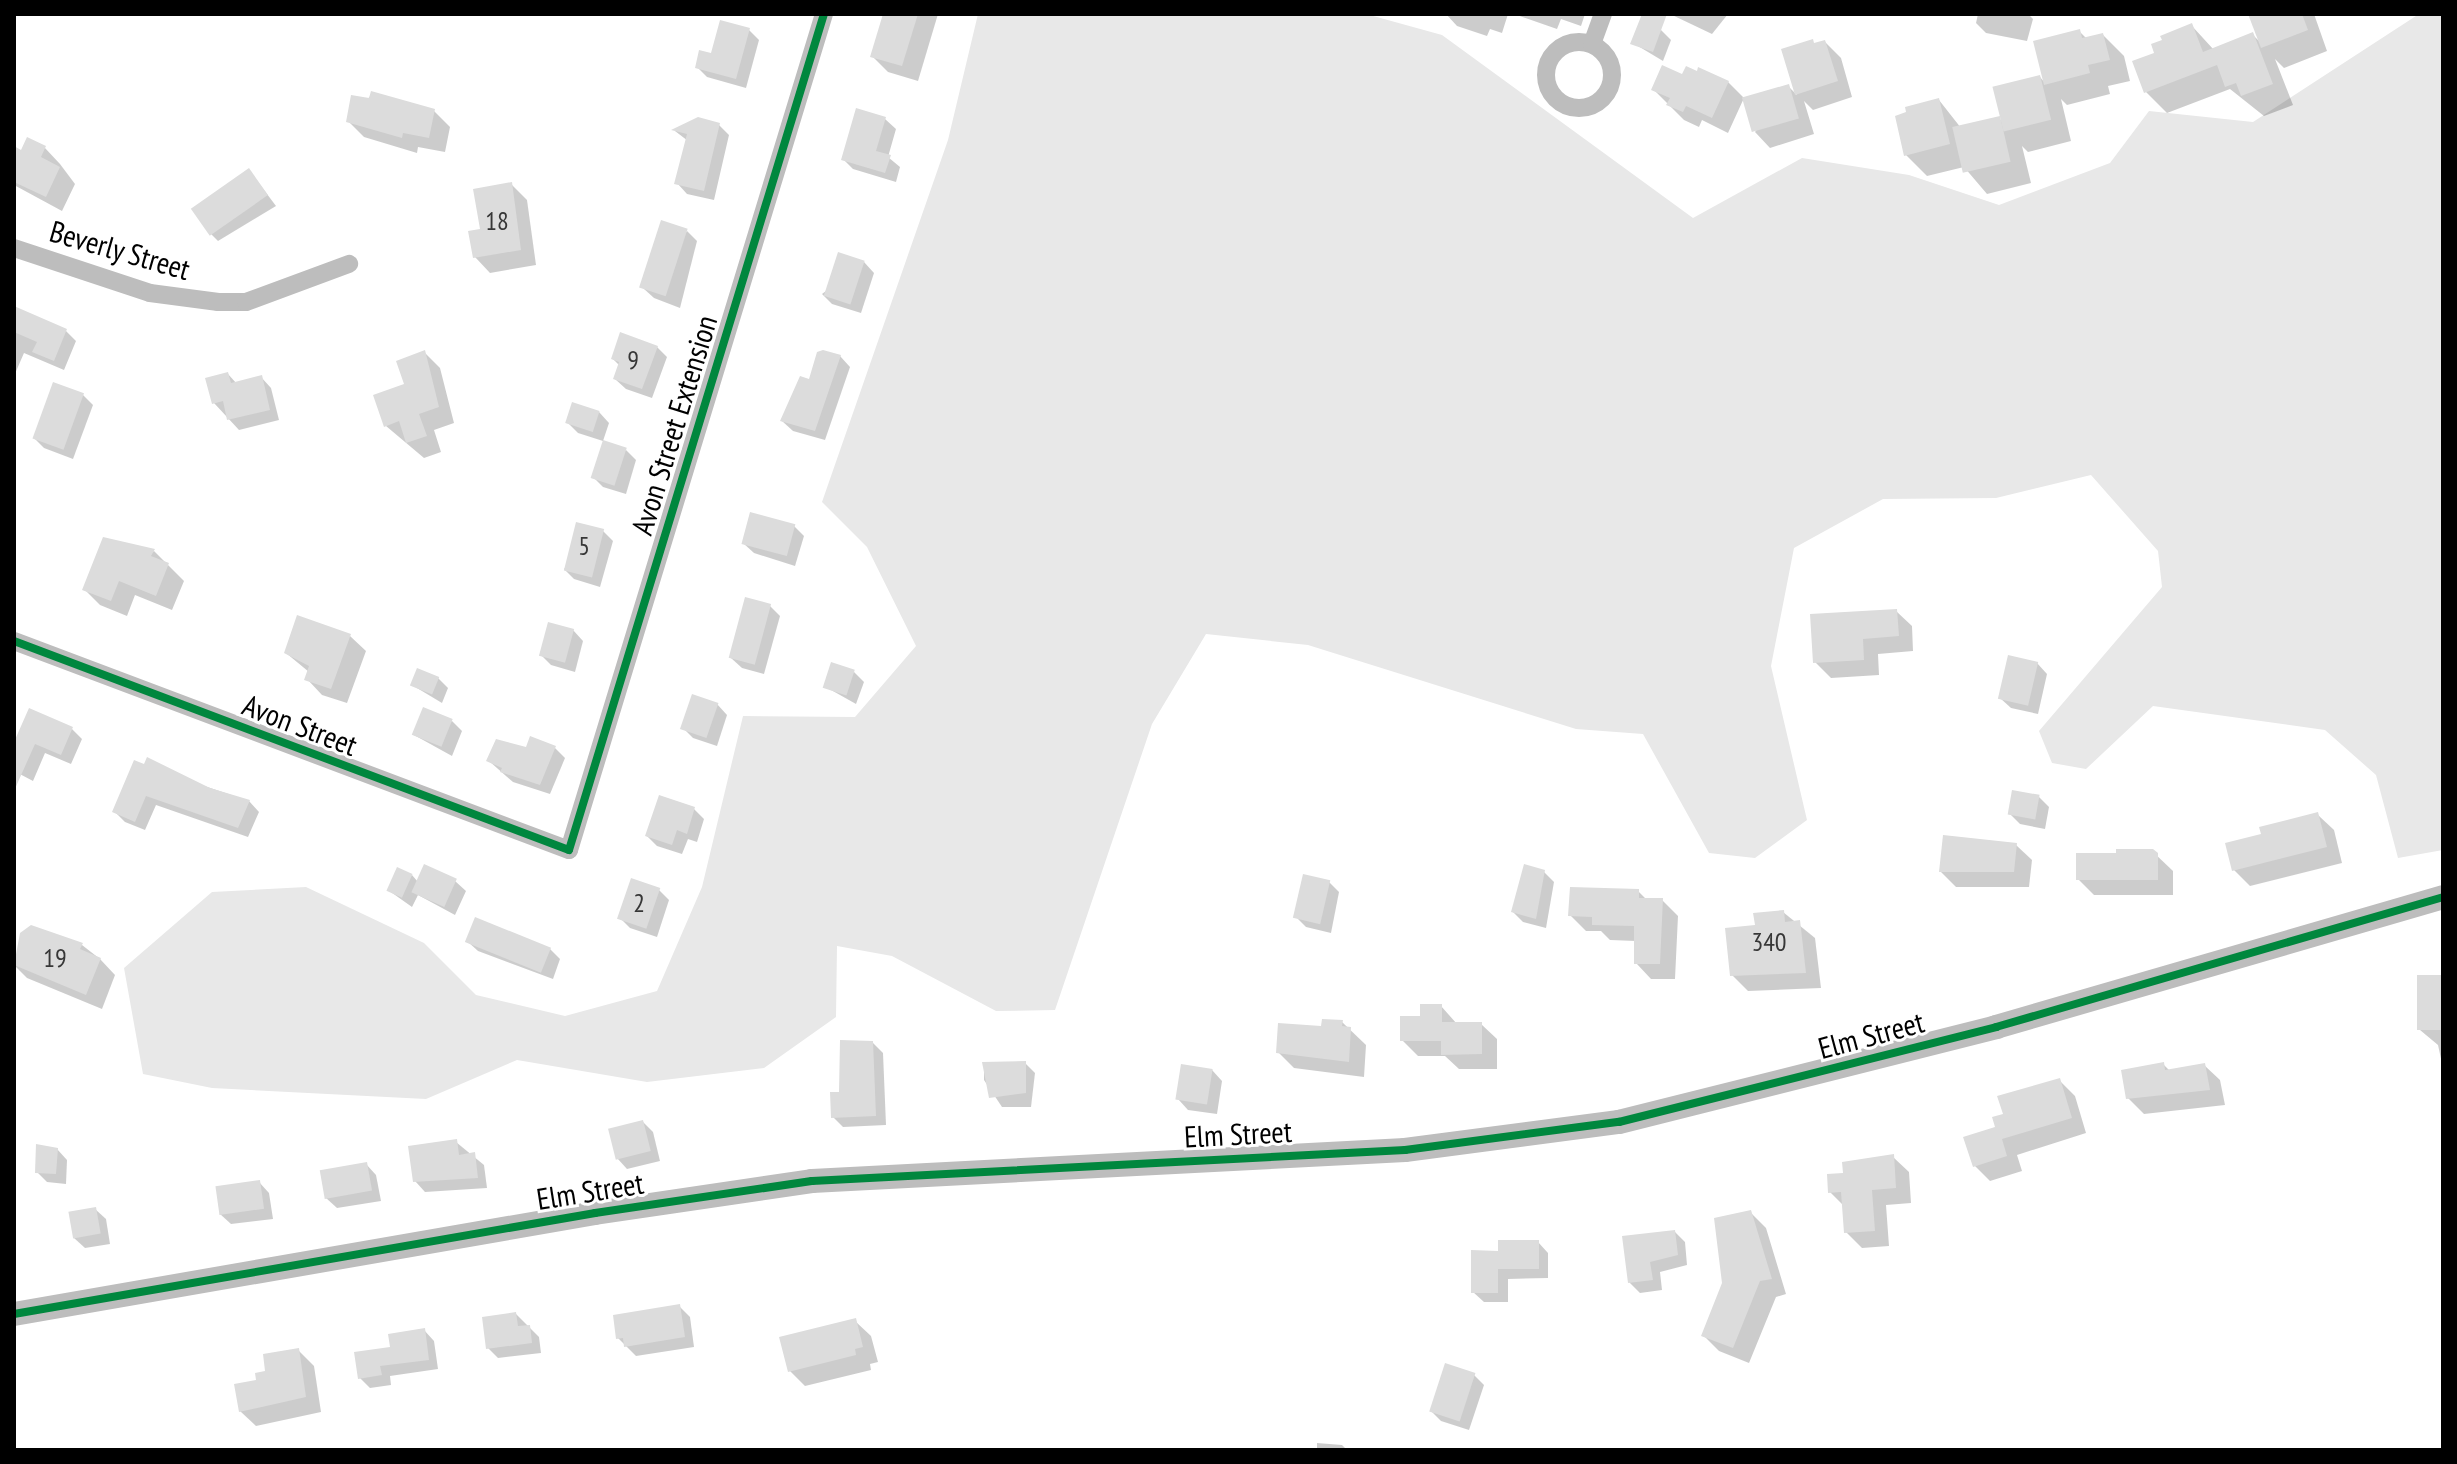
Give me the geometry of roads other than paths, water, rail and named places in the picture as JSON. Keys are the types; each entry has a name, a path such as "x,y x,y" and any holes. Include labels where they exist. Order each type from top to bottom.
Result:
{"street":[{"name":"Avon Street Extension","path":"569,850 824,14"},
{"path":"1592,44 1603,14"},
{"name":"Beverly Street","path":"14,248 150,293 218,302 246,302 349,264"},
{"name":"Avon Street","path":"14,641 569,850"},
{"name":"Elm Street","path":"14,1314 595,1213 812,1181 1405,1150 1619,1122 1996,1027 2443,897"}]}
